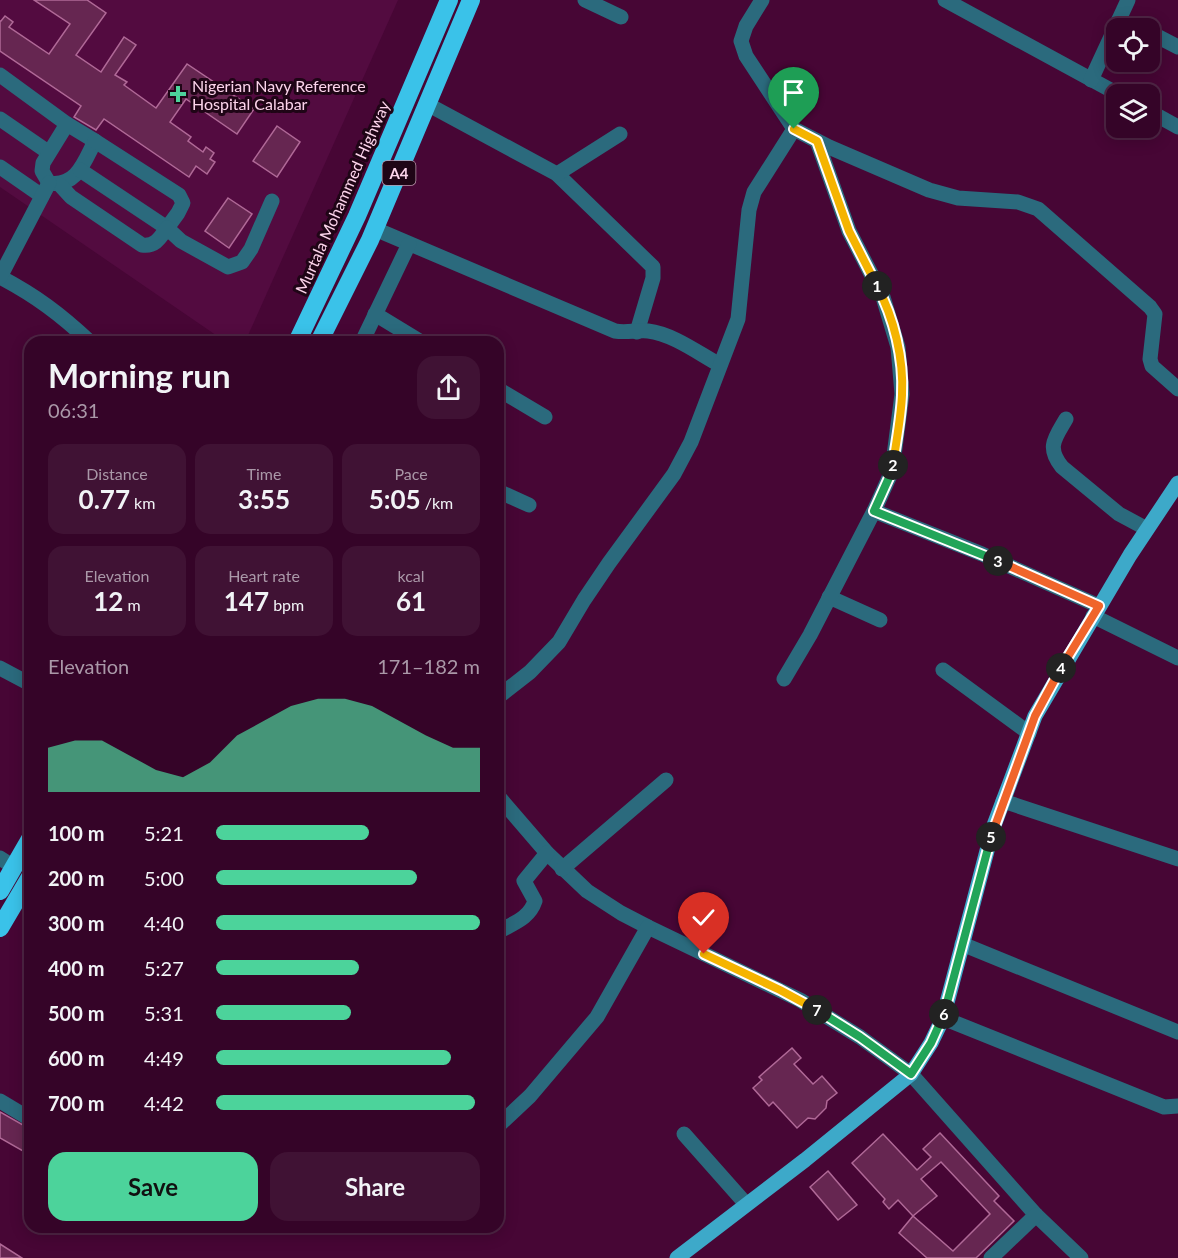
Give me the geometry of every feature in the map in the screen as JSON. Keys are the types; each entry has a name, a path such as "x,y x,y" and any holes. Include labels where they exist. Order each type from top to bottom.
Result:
{"highway":[{"name":"Murtala Mohammed Highway","path":"300,336 357,216 449,0"},
{"name":"A4","path":"322,336 375,229 471,0"},
{"path":"0,891 7,863 24,845"},
{"path":"0,928 24,887"}],"main road":[{"path":"676,1258 806,1160 911,1074 931,1043 943,1018 993,828 1048,690 1178,483"}],"street":[{"path":"585,0 621,17"},
{"path":"762,0 746,26 741,40 746,56 794,129 929,190 958,198 1018,202 1038,209 1150,307 1155,314 1150,359 1152,366 1178,389"},
{"path":"945,0 1106,88"},
{"path":"1091,80 1128,0"},
{"path":"1160,38 1178,47"},
{"path":"0,75 67,124 179,195 183,203 158,241 150,246 142,245 71,197 0,166"},
{"path":"428,104 557,174 653,267 653,278 637,332"},
{"path":"1160,117 1178,127"},
{"path":"0,119 48,152"},
{"path":"50,188 42,171 43,163 67,124"},
{"path":"504,692 536,667 559,642 602,572 674,474 691,442 738,319 749,210 754,192 794,129"},
{"path":"557,174 620,134"},
{"path":"83,336 41,300 0,277 50,188 69,181 80,170 95,141"},
{"path":"784,680 874,511 892,471 902,394 898,347 883,297 849,231 817,141"},
{"path":"80,170 167,228 181,241 228,267 242,262 251,249 272,201"},
{"path":"375,229 615,331 648,332 674,340 720,365"},
{"path":"365,336 409,244"},
{"path":"375,314 411,336"},
{"path":"504,392 545,417"},
{"path":"1066,418 1052,446 1057,461 1119,513 1147,529"},
{"path":"504,494 529,505"},
{"path":"874,511 982,554 1096,611 1178,657"},
{"path":"829,597 880,621"},
{"path":"0,668 24,681"},
{"path":"943,670 1029,733"},
{"path":"562,869 666,780"},
{"path":"1003,801 1178,859"},
{"path":"504,803 562,869 587,891 648,927 800,1000 860,1037 911,1074 1036,1215 1081,1258"},
{"path":"504,929 520,921 535,904 536,901 524,881 547,853"},
{"path":"504,1120 530,1096 597,1017 648,927"},
{"path":"962,944 1178,1032"},
{"path":"943,1018 1164,1107 1178,1106"},
{"path":"0,1101 24,1115"},
{"path":"684,1134 746,1204"},
{"path":"991,1258 1036,1215"}],"shaded area":[{"name":"Nigerian Navy Reference Hospital Calabar","path":"0,0 398,0 248,336 217,336 0,187"}],"building":[{"path":"34,0 87,0 106,13 76,55 101,72 124,37 136,45 115,75 127,82 124,85 156,108 187,64 254,109 237,134 186,99 170,122 191,137 188,141 203,152 206,147 214,153 210,159 215,162 207,174 196,166 189,177 104,119 96,130 74,117 81,106 0,51 0,21 5,16 13,22 9,27 49,54 70,24"},
{"path":"277,126 300,142 277,177 253,161"},
{"path":"228,198 252,214 229,248 205,231"},
{"path":"792,1048 801,1058 794,1064 813,1084 822,1076 837,1093 827,1101 826,1108 815,1119 808,1118 797,1128 773,1102 769,1106 753,1088 762,1080 759,1077"},
{"path":"0,1112 24,1126 24,1152 0,1138"},
{"path":"940,1133 999,1196 994,1201 1014,1221 976,1258 927,1258 899,1233 913,1216 898,1200 889,1209 883,1202 885,1199 852,1163 883,1134 917,1170 931,1157 923,1149","holes":["941,1162 990,1214 953,1251 913,1216 937,1196 921,1179"]},
{"path":"828,1171 857,1205 838,1220 810,1187"},
{"path":"0,1244 22,1258 0,1258"}],"place":[{"name":"Nigerian Navy Reference Hospital Calabar","path":"178,94"}],"route":[{"path":"704,954 800,1000 838,1022 911,1074 931,1043 943,1018 993,828 1035,716 1048,690 1099,606 982,554 874,511 892,471 902,394 898,347 883,297 849,231 817,141 794,129"}]}
